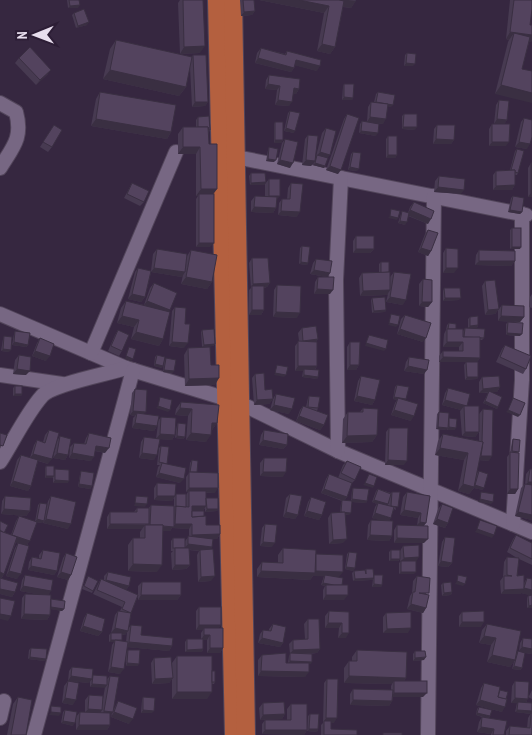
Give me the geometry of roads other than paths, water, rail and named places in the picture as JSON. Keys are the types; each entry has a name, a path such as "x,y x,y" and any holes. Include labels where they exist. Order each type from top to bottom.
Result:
{"main road":[{"path":"217,0 246,735"},
{"path":"233,0 236,157 233,401 234,735"}],"street":[{"path":"0,103 16,112 19,124 19,138 0,168"},
{"path":"91,353 176,152"},
{"path":"236,157 527,215 522,380 513,524"},
{"path":"338,450 336,280 341,178"},
{"path":"428,735 434,196"},
{"path":"0,314 130,369 233,401 338,450 532,532"},
{"path":"0,375 62,384 130,369"},
{"path":"34,735 130,369"},
{"path":"0,462 42,395 62,384"},
{"path":"0,718 4,701"}]}
